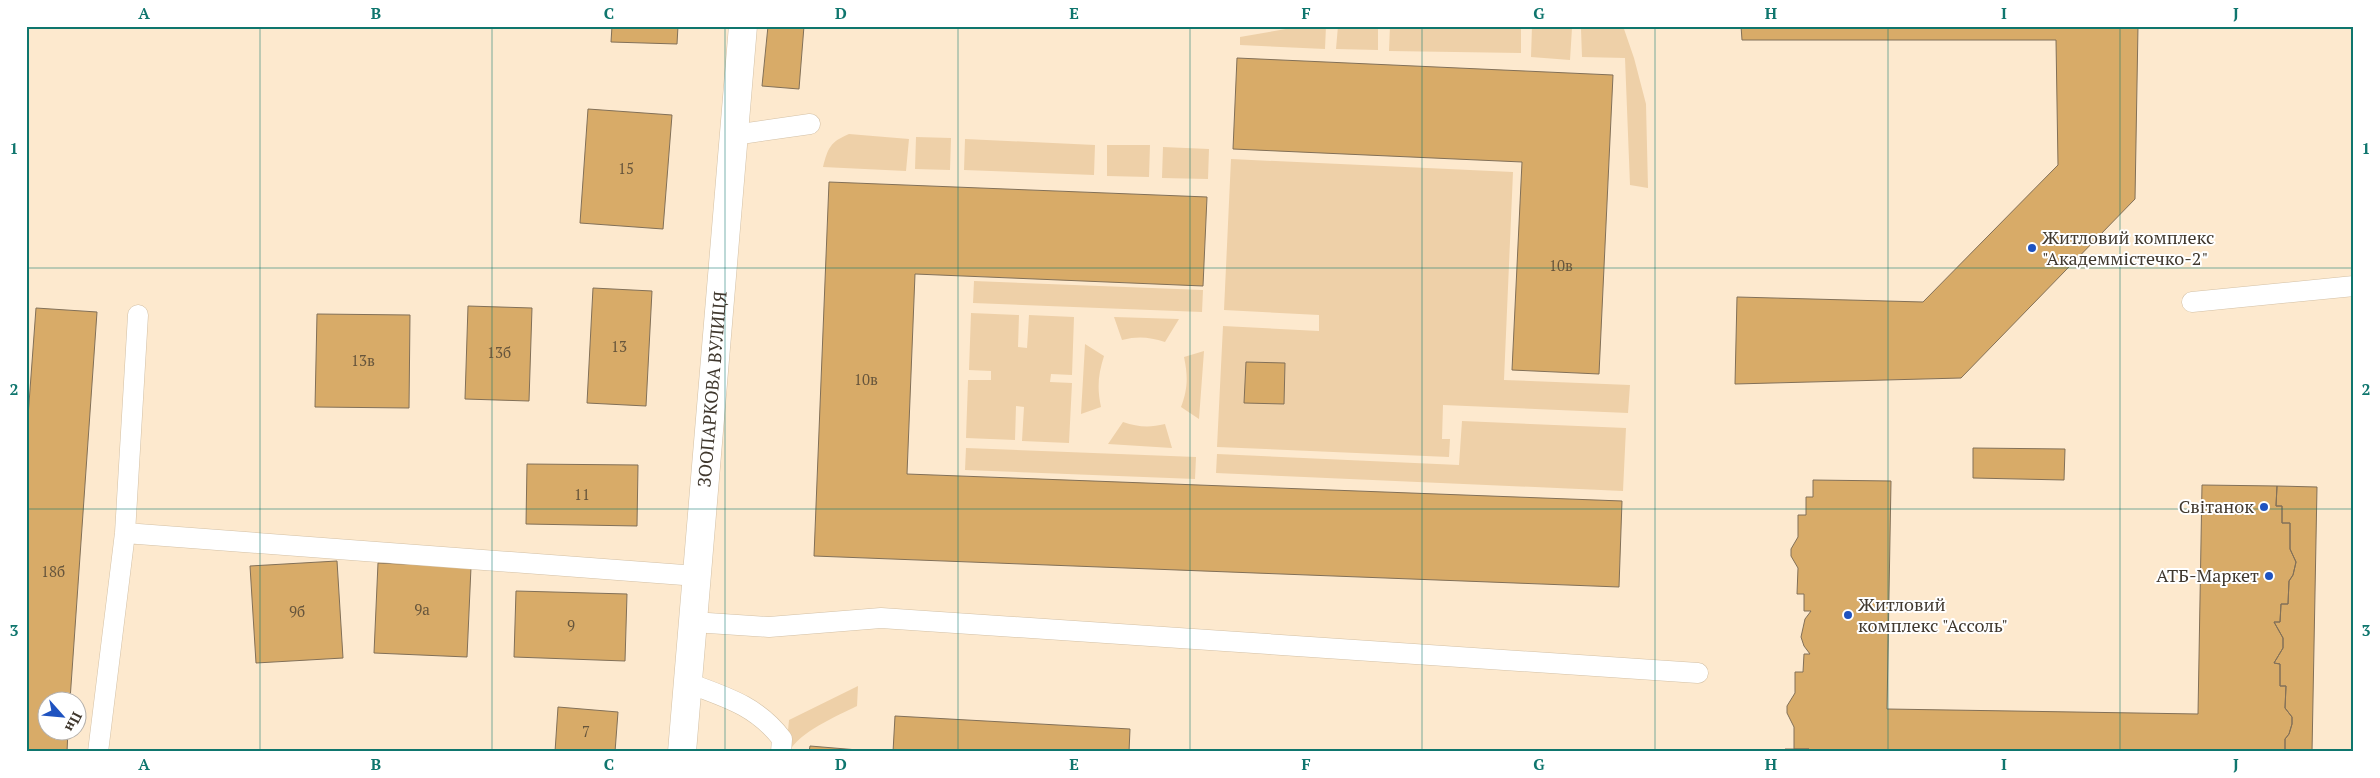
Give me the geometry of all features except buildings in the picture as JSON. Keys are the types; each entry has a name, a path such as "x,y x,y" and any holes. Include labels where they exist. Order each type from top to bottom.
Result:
{"street":[{"name":"ЗООПАРКОВА ВУЛИЦЯ","path":"682,752 743,26"}],"lane":[{"path":"734,135 810,124"},
{"path":"2192,302 2354,286"},
{"path":"98,752 124,532 138,315"},
{"path":"124,532 697,576"},
{"path":"693,622 769,627 881,618 1698,673"},
{"path":"688,683 742,703 770,724 782,739 781,752"}],"shaded area":[{"path":"1303,26 1326,26 1325,49 1240,45 1240,37"},
{"path":"1338,26 1378,26 1378,50 1336,49"},
{"path":"1390,26 1521,26 1521,53 1389,51"},
{"path":"1532,26 1572,28 1570,60 1531,57"},
{"path":"1581,29 1624,29 1646,104 1648,188 1630,185 1625,58 1582,57"},
{"path":"849,134 909,139 906,171 823,167 831,146"},
{"path":"916,137 951,138 950,170 915,169"},
{"path":"965,139 1095,145 1094,175 964,170"},
{"path":"1107,145 1150,145 1149,177 1107,176"},
{"path":"1163,147 1209,149 1208,179 1162,178"},
{"path":"1231,159 1513,172 1504,380 1630,385 1628,413 1443,405 1442,439 1450,439 1449,457 1217,447 1223,326 1319,331 1319,315 1224,310"},
{"path":"974,281 1203,290 1202,312 973,303"},
{"path":"971,313 1019,315 1018,347 1027,348 1029,315 1074,317 1072,375 1051,374 1050,382 1072,383 1069,443 1022,441 1024,407 1016,406 1015,440 966,438 968,380 991,380 991,371 969,370"},
{"path":"1114,317 1179,319 1165,342 1144,338 1122,340"},
{"path":"1085,344 1104,356 1099,382 1101,407 1081,414"},
{"path":"1204,351 1199,419 1181,407 1187,382 1184,357"},
{"path":"1462,421 1626,428 1623,491 1216,473 1217,454 1459,465"},
{"path":"1123,422 1144,426 1165,424 1172,448 1108,444"},
{"path":"966,448 1196,457 1195,479 965,470"},
{"path":"858,686 857,706 810,731 789,752 786,752 789,720"}],"place":[{"name":"Житловий комплекс \"Академмістечко-2\"","path":"2032,248"},
{"name":"Світанок","path":"2264,507"},
{"name":"АТБ-Маркет","path":"2269,576"},
{"name":"Житловий комплекс \"Ассоль\"","path":"1848,615"}]}
